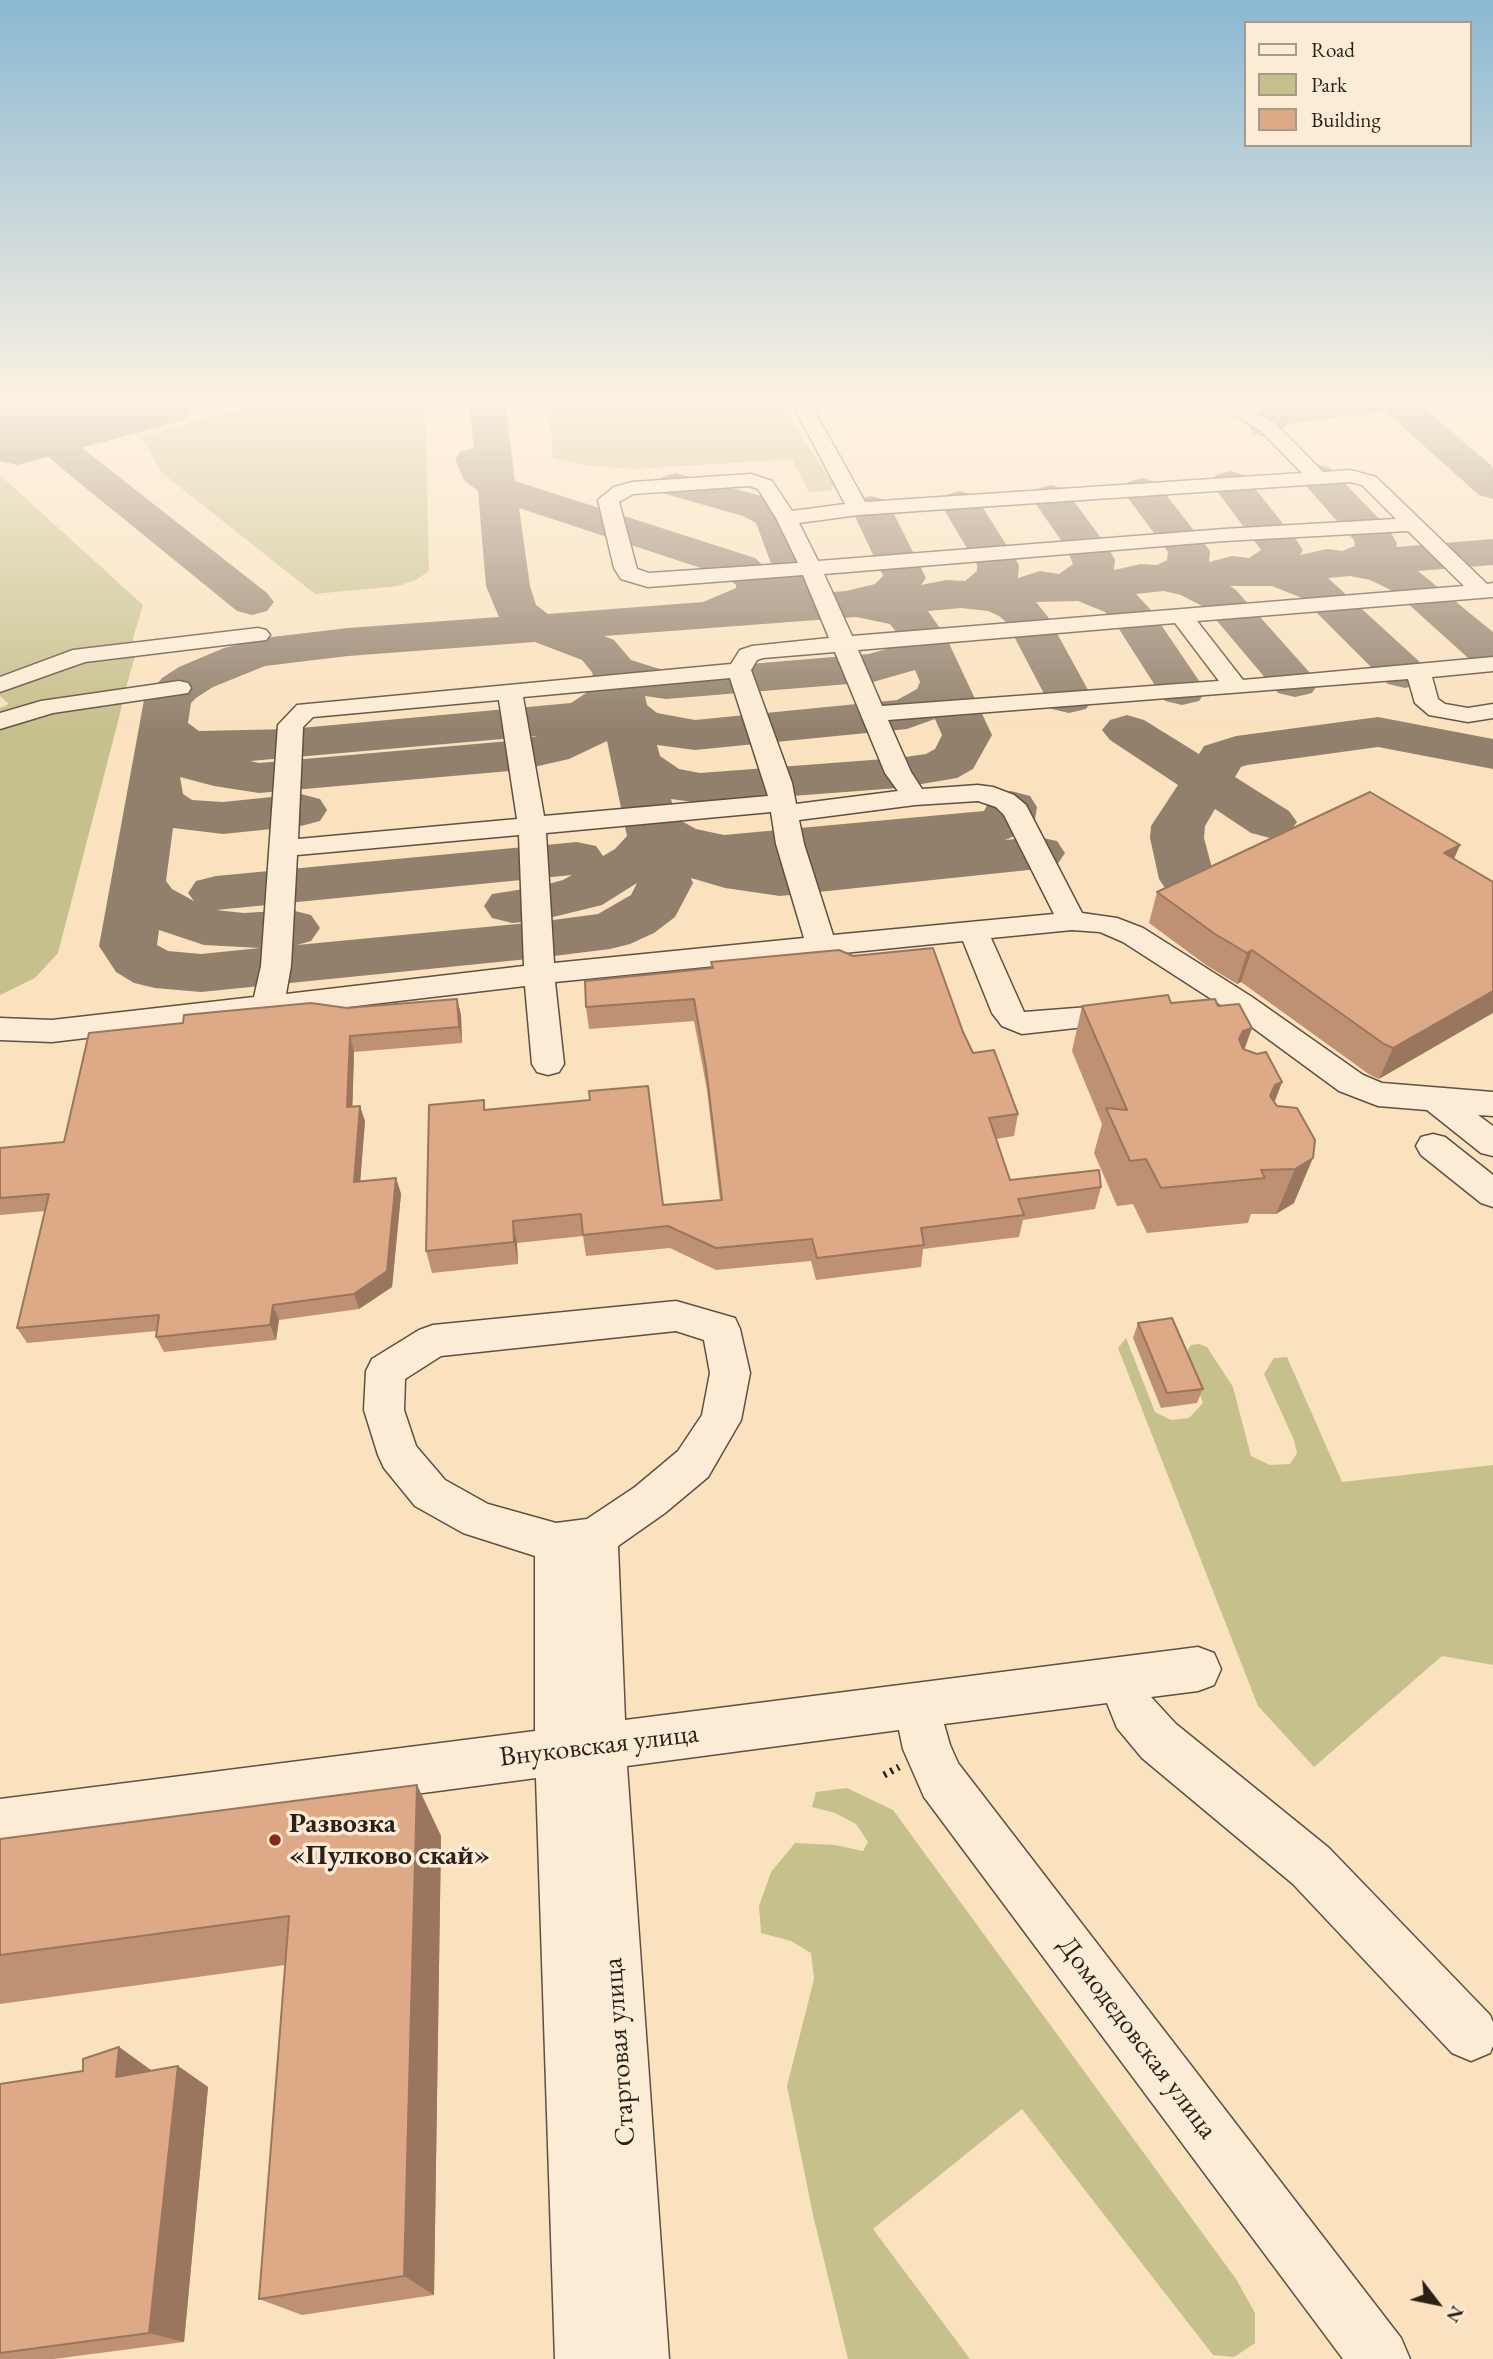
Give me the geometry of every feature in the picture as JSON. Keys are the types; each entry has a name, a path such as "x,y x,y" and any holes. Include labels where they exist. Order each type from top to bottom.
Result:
{"street":[{"path":"611,511 625,568 638,578 648,580 1036,552 1224,535 1413,524"},
{"path":"782,511 811,568 898,773 915,797"},
{"path":"786,518 841,511"},
{"path":"1012,511 1036,552"},
{"path":"1206,511 1224,535"},
{"path":"1399,511 1481,591 1493,614"},
{"path":"821,946 790,844 784,808 739,670 748,655 761,651 844,643 1481,591"},
{"path":"1180,615 1236,687"},
{"path":"0,685 81,655 258,635"},
{"path":"874,714 1236,687 1493,664"},
{"path":"268,1006 276,966 291,725 306,710 739,670"},
{"path":"1418,672 1427,703 1438,710 1468,715 1493,711"},
{"path":"0,721 50,706 179,688"},
{"path":"509,690 528,791 535,863 539,974 548,1063"},
{"path":"285,848 530,826 978,793 993,795 1016,811 1072,921"},
{"path":"0,1029 52,1031 539,974 974,933 1072,921 1117,927 1241,1004 1351,1083 1378,1094 1493,1104"},
{"path":"974,933 1008,1013 1022,1023 1158,1012"},
{"path":"1200,1008 1241,1004"},
{"path":"1438,1101 1493,1144"},
{"path":"1433,1146 1493,1194"},
{"path":"676,1315 721,1329 730,1373 721,1420 693,1464 650,1500 576,1540 478,1520 430,1493 398,1455 384,1410 386,1371 433,1341 676,1315"},
{"path":"576,1540 581,1749"},
{"name":"Внуковская улица","path":"0,1824 1198,1669"},
{"path":"1121,1679 1133,1712 1158,1741 1311,1866 1471,2034"},
{"name":"Домодедовская улица","path":"916,1705 928,1749 941,1780 1380,2359"},
{"name":"Стартовая улица","path":"581,1749 585,2359"},
{"name":"Стартовая улица","path":"581,1749 639,2359"}],"green space":[{"path":"0,511 40,511 143,605 133,638 134,646 0,680"},
{"path":"210,511 428,511 429,571 416,580 398,586 315,594"},
{"path":"135,656 126,688 44,703 0,716 0,708 9,704 0,696 0,688 61,664"},
{"path":"124,698 58,953 35,978 0,995 0,723"},
{"path":"1126,1338 1155,1412 1171,1420 1189,1418 1203,1403 1188,1358 1188,1349 1191,1345 1199,1344 1207,1347 1233,1387 1251,1456 1270,1465 1290,1464 1297,1453 1294,1440 1264,1374 1274,1358 1287,1357 1342,1482 1493,1465 1493,1665 1442,1656 1314,1767 1258,1706 1118,1348"},
{"path":"847,1788 893,1810 1236,2279 1255,2313 1255,2343 1234,2357 1213,2355 1022,2109 873,2229 970,2359 848,2359 813,2215 787,2086 814,1979 811,1953 791,1941 761,1933 759,1906 771,1872 795,1843 835,1845 863,1851 868,1842 856,1824 835,1813 812,1807 816,1792"}],"building":[{"path":"1370,792 1460,845 1444,853 1493,882 1493,991 1393,1048 1252,950 1247,953 1215,934 1157,892"},
{"path":"933,948 973,1053 994,1050 1018,1114 989,1118 1010,1180 1099,1170 1101,1187 1018,1199 1024,1215 921,1228 924,1245 817,1258 812,1239 716,1248 668,1226 583,1235 581,1214 513,1221 514,1242 426,1251 429,1105 484,1100 484,1110 590,1100 589,1091 648,1086 663,1205 722,1200 706,1068 694,999 586,1007 585,981 713,968 711,962 839,950 853,956"},
{"path":"1168,995 1171,1003 1215,999 1218,1006 1239,1004 1252,1028 1243,1031 1239,1039 1243,1049 1257,1054 1266,1052 1282,1082 1275,1085 1270,1096 1277,1106 1297,1108 1315,1140 1313,1158 1295,1169 1261,1170 1265,1178 1161,1188 1146,1159 1130,1161 1106,1108 1127,1110 1082,1006"},
{"path":"457,999 459,1027 350,1036 347,1107 360,1106 354,1182 396,1178 387,1271 354,1294 273,1305 270,1325 156,1337 159,1315 17,1328 49,1194 0,1198 0,1148 64,1142 89,1033 183,1023 184,1015 311,1003 347,1008"},
{"path":"1172,1318 1203,1389 1167,1393 1138,1323"},
{"path":"417,1785 404,2276 259,2299 289,1916 0,1955 0,1839"},
{"path":"119,2047 116,2077 178,2066 149,2333 0,2353 0,2084 83,2071 83,2059"}],"taxiway":[{"path":"138,511 252,602"},
{"path":"499,511 508,586 516,610 540,628"},
{"path":"569,511 740,567 758,581 757,592 747,601 712,614"},
{"path":"764,511 773,516 800,582 799,591 789,599 765,608"},
{"path":"856,604 852,603 890,594 905,578 872,511"},
{"path":"946,593 964,594 980,590 998,575 998,565 965,511"},
{"path":"1061,511 1094,560 1094,568 1077,582 1062,587"},
{"path":"1141,577 1162,578 1180,571 1188,562 1189,551 1158,511"},
{"path":"1232,569 1252,571 1266,566 1275,562 1282,550 1252,511"},
{"path":"1327,562 1344,564 1366,557 1374,551 1376,543 1373,536 1349,511"},
{"path":"1164,579 1493,552"},
{"path":"1352,564 1382,570 1410,583 1493,656"},
{"path":"1259,571 1281,574 1317,589 1405,674"},
{"path":"1062,587 1164,579"},
{"path":"1164,579 1194,584 1221,599 1295,683"},
{"path":"1040,584 1062,587"},
{"path":"961,595 1061,587"},
{"path":"1061,587 1086,589 1120,603 1135,619 1182,691"},
{"path":"856,604 961,595"},
{"path":"961,595 998,599 1015,607 1026,617 1069,699"},
{"path":"540,628 856,604"},
{"path":"856,604 892,609 906,615 923,637"},
{"path":"162,728 168,700 179,688 196,677 240,658 264,652 348,642 540,628"},
{"path":"540,628 598,650 615,670"},
{"path":"615,670 648,683 666,685 873,668 906,658 916,649 923,637"},
{"path":"638,764 664,782 700,788 898,773 939,767 955,758 967,735 923,637"},
{"path":"615,670 620,691"},
{"path":"624,710 640,723 657,730 695,735 907,714 929,704 943,683"},
{"path":"162,728 187,745 236,747 290,744 581,717 596,710 620,691"},
{"path":"162,728 176,753 191,764 214,771 259,778 521,755 551,748 596,727 610,716 618,705 620,691"},
{"path":"620,691 624,710"},
{"path":"624,710 654,838"},
{"path":"153,784 162,728"},
{"path":"1127,730 1207,781"},
{"path":"1207,781 1222,757 1236,751 1378,732 1493,754"},
{"path":"1187,879 1177,838 1178,826 1207,781"},
{"path":"1207,781 1270,822"},
{"path":"153,784 159,801 172,811 187,816 223,818 301,810"},
{"path":"153,784 128,946 137,959 155,969 201,973 610,931 634,920 655,905 665,883 654,838"},
{"path":"1011,807 1009,819 997,826 724,851 680,842 653,827 675,848 700,862 725,871 780,879 1038,853"},
{"path":"512,906 537,904 582,893 634,861 654,838"},
{"path":"216,893 577,858"},
{"path":"138,883 152,901 177,916 204,927 244,931 291,928"}],"place":[{"name":"Развозка «Пулково скай»","path":"275,1840"}]}
